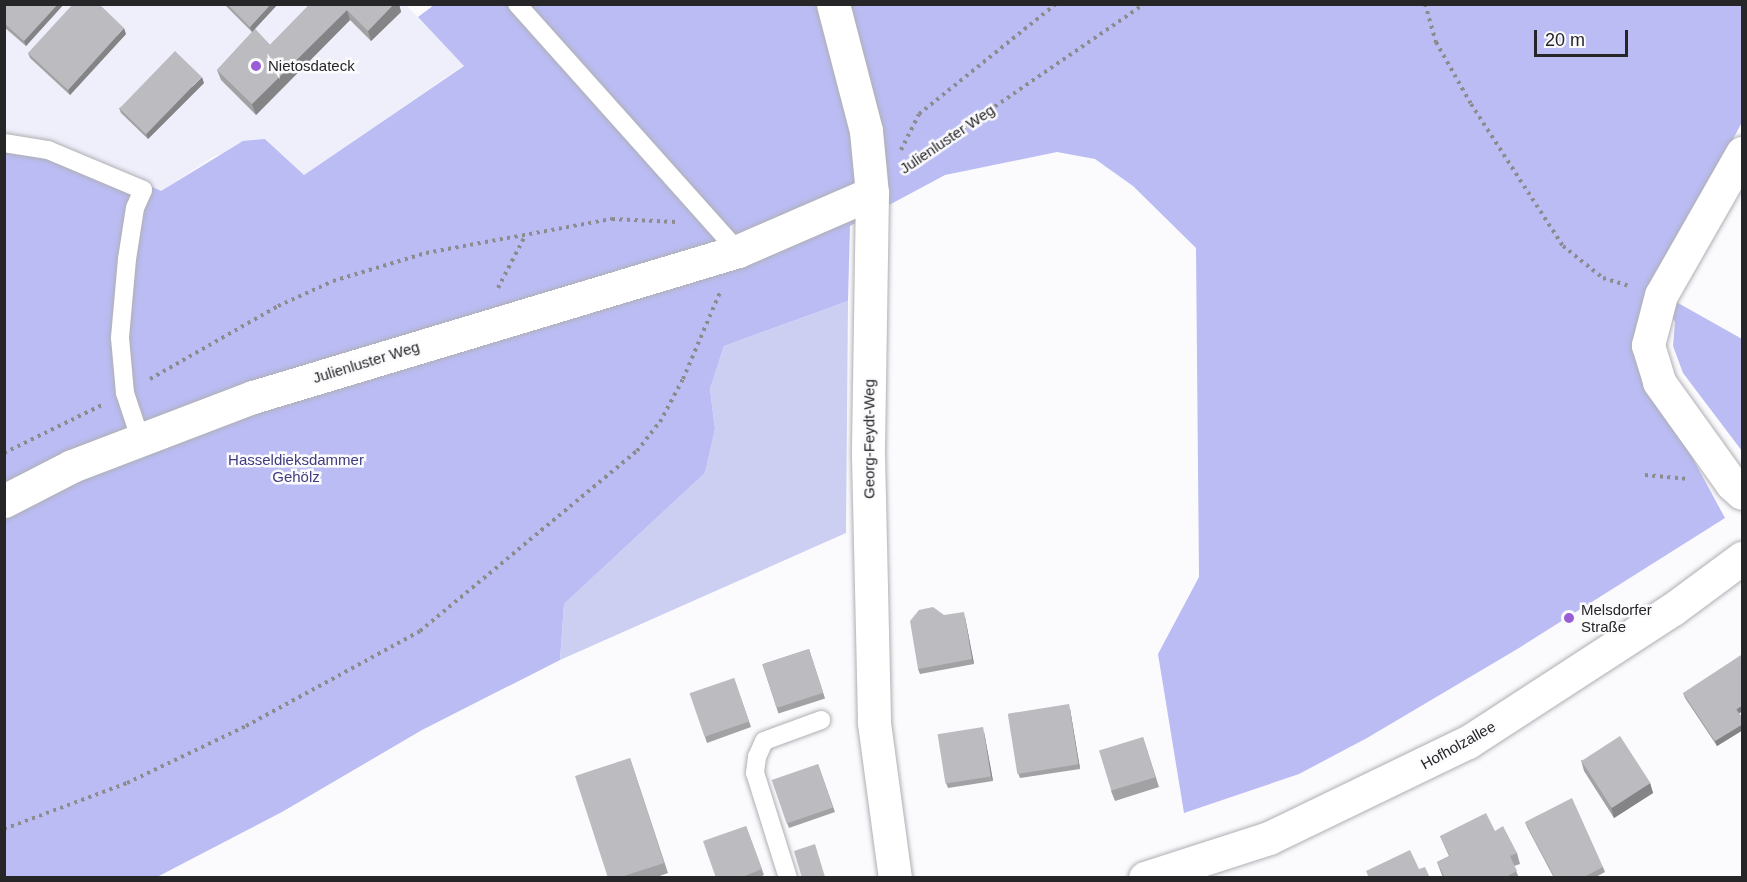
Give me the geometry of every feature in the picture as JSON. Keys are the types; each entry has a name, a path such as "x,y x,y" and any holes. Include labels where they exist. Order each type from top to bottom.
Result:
{"street":[{"name":"Georg-Feydt-Weg","path":"832,4 881,186 868,455 874,723 895,878"},
{"path":"1743,153 1660,295 1648,345 1659,382 1732,484 1743,493"},
{"name":"Julienluster Weg","path":"4,501 72,466 140,438 342,368 738,251 881,186"},
{"name":"Hofholzallee","path":"1145,878 1280,833 1468,742 1665,615 1743,558"}],"lane":[{"path":"517,4 738,251"},
{"path":"4,143 48,150 143,190 135,208 127,259 120,338 125,393 140,438"},
{"path":"788,878 755,773 757,757 764,741 821,720"}],"path":[{"path":"881,186 919,114 1056,4"},
{"name":"Julienluster Weg","path":"881,186 1144,4"},
{"path":"1425,5 1436,42 1471,104 1563,246 1603,278 1660,295"},
{"path":"4,453 125,393 278,306 333,281 426,253 612,219 714,224"},
{"path":"478,329 525,236"},
{"path":"4,829 127,783 246,726 420,631 637,451 660,422 683,379 738,251"}],"shaded area":[{"path":"4,5 406,5 464,65 304,175 266,139 213,157 161,191 102,163 5,136"},
{"path":"848,301 846,533 560,660 564,604 705,473 715,429 710,389 724,346"}],"green space":[{"name":"Hasseldieksdammer Gehölz","path":"434,5 1742,5 1742,122 1655,290 1742,339 1742,451 1683,373 1673,346 1675,322 1656,291 1652,383 1725,518 1519,648 1367,738 1299,774 1184,813 1158,654 1199,577 1196,248 1133,186 1095,159 1057,152 945,175 850,226 848,301 724,346 710,389 715,429 705,473 564,604 560,660 422,730 282,812 157,877 5,877 4,136 102,163 161,191 243,141 265,139 304,175 464,66 418,17"}],"building":[{"path":"4,4 58,4 24,41 4,23"},
{"path":"73,4 99,4 124,28 68,90 28,53"},
{"path":"227,4 271,4 250,27"},
{"path":"310,4 394,4 368,31 347,10 252,104 217,70 255,29 270,45"},
{"path":"175,51 202,77 146,134 119,109"},
{"path":"933,607 944,615 964,612 972,659 918,669 910,621 919,610"},
{"path":"809,649 823,693 777,708 762,664"},
{"path":"1741,655 1743,657 1743,705 1736,709 1743,719 1743,724 1715,741 1683,693"},
{"path":"734,678 749,721 705,737 690,693"},
{"path":"1069,704 1079,764 1017,774 1008,714"},
{"path":"983,727 991,776 945,784 938,734"},
{"path":"1620,736 1650,783 1612,808 1581,761"},
{"path":"1143,737 1155,777 1111,791 1099,750"},
{"path":"630,758 664,863 618,878 608,878 575,776"},
{"path":"818,764 833,807 787,823 772,780"},
{"path":"1572,798 1603,867 1582,878 1555,878 1525,822"},
{"path":"1486,813 1495,831 1503,826 1517,853 1510,856 1517,871 1504,878 1445,878 1437,862 1450,856 1440,836"},
{"path":"746,826 762,869 740,878 716,878 703,841"},
{"path":"815,844 825,877 802,878 794,851"},
{"path":"1410,850 1419,869 1425,867 1430,878 1369,878 1366,871"}],"place":[{"name":"Nietosdateck","path":"256,66"},
{"name":"Melsdorfer Straße","path":"1569,618"}]}
